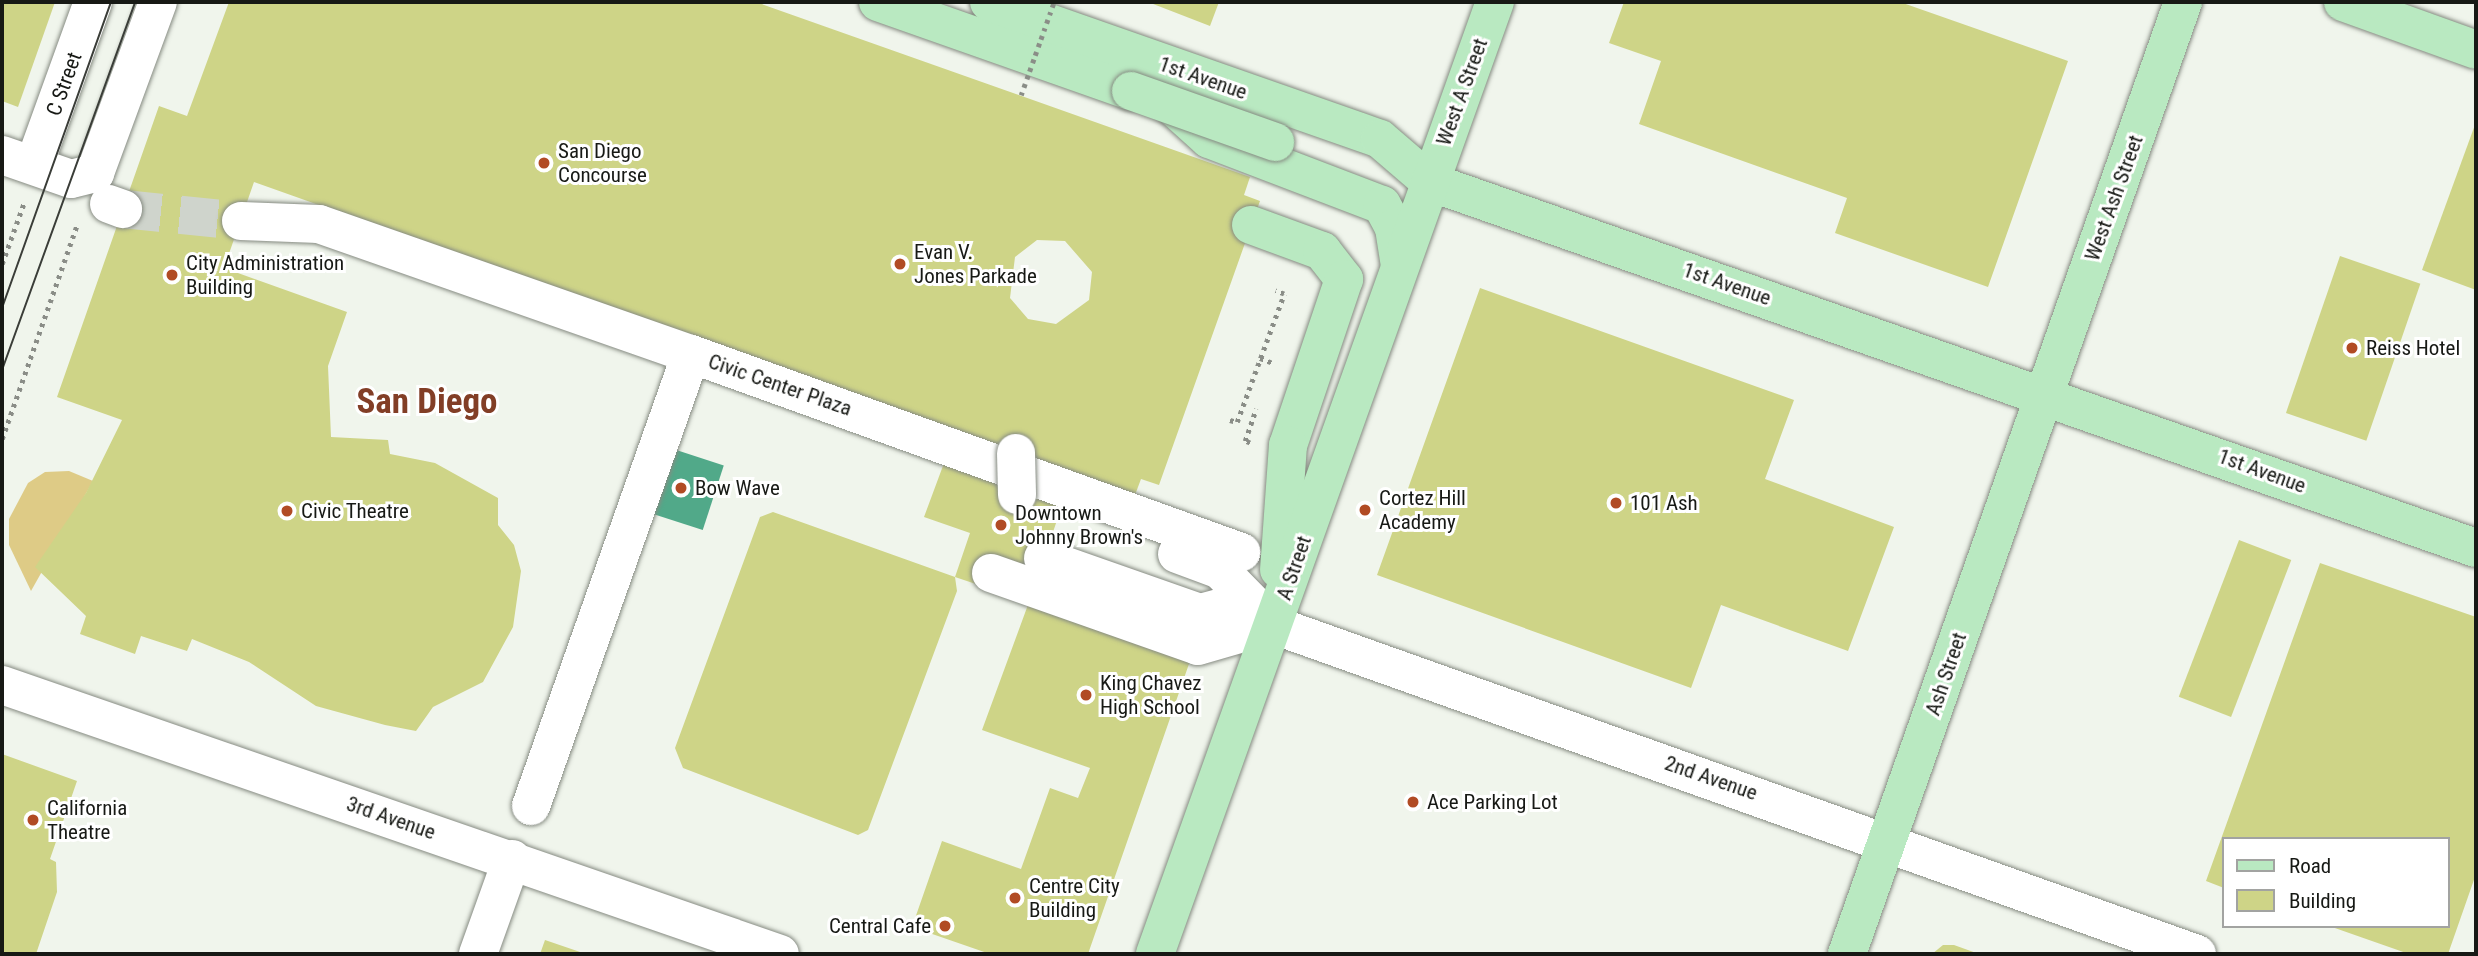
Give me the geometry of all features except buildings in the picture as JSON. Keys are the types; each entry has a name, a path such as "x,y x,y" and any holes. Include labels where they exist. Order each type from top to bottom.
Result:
{"main road":[{"path":"878,2 1364,174 1430,182"},
{"name":"1st Avenue","path":"989,2 1380,139 1430,182 2045,394 2476,548"},
{"name":"West A Street","path":"1430,182 1495,2"},
{"name":"West Ash Street","path":"2045,394 2183,2"},
{"path":"2343,2 2476,50"},
{"path":"1128,52 1183,121 1209,139 1382,205 1394,228 1400,267"},
{"name":"A Street","path":"1155,954 1430,182"},
{"path":"1251,225 1322,251 1339,266 1342,290 1288,445 1274,624"},
{"name":"Ash Street","path":"1847,954 2045,394"}],"street":[{"name":"C Street","path":"21,172 93,2"},
{"path":"21,172 85,179 100,163 158,2"},
{"path":"241,221 319,224 691,354"},
{"name":"Civic Center Plaza","path":"531,806 691,354 1228,577"},
{"path":"1016,453 1017,495 1228,577"},
{"path":"1048,546 1210,591 1228,577"},
{"path":"991,573 1198,646 1274,624"},
{"name":"2nd Avenue","path":"1228,577 1274,624 1887,840 2197,954"},
{"name":"3rd Avenue","path":"2,685 512,859 780,954"},
{"path":"478,954 512,859"}],"path":[{"path":"1021,95 1054,2"},
{"path":"2,264 21,172"},
{"path":"2,439 104,210"},
{"path":"1230,420 1237,422 1284,294 1276,291"},
{"path":"1260,358 1273,363"}],"shaded area":[{"name":"Bow Wave","path":"661,445 724,465 703,530 640,510"},
{"path":"69,471 93,481 31,591 9,545 9,519 28,483 45,472"}],"tunnel":[{"path":"123,209 241,221"}],"tram line":[{"path":"2,308 111,2"},
{"path":"2,370 135,2"}],"place":[{"name":"San Diego Concourse","path":"544,163"},
{"name":"Evan V. Jones Parkade","path":"900,264"},
{"name":"City Administration Building","path":"172,275"},
{"name":"Reiss Hotel","path":"2352,348"},
{"name":"Bow Wave","path":"681,488"},
{"name":"101 Ash","path":"1616,503"},
{"name":"Cortez Hill Academy","path":"1365,510"},
{"name":"Civic Theatre","path":"287,511"},
{"name":"Downtown Johnny Brown's","path":"1001,525"},
{"name":"King Chavez High School","path":"1086,695"},
{"name":"Ace Parking Lot","path":"1413,802"},
{"name":"California Theatre","path":"33,820"},
{"name":"Centre City Building","path":"1015,898"},
{"name":"Central Cafe","path":"945,926"}],"district":[{"name":"San Diego","path":"427,402"}]}
